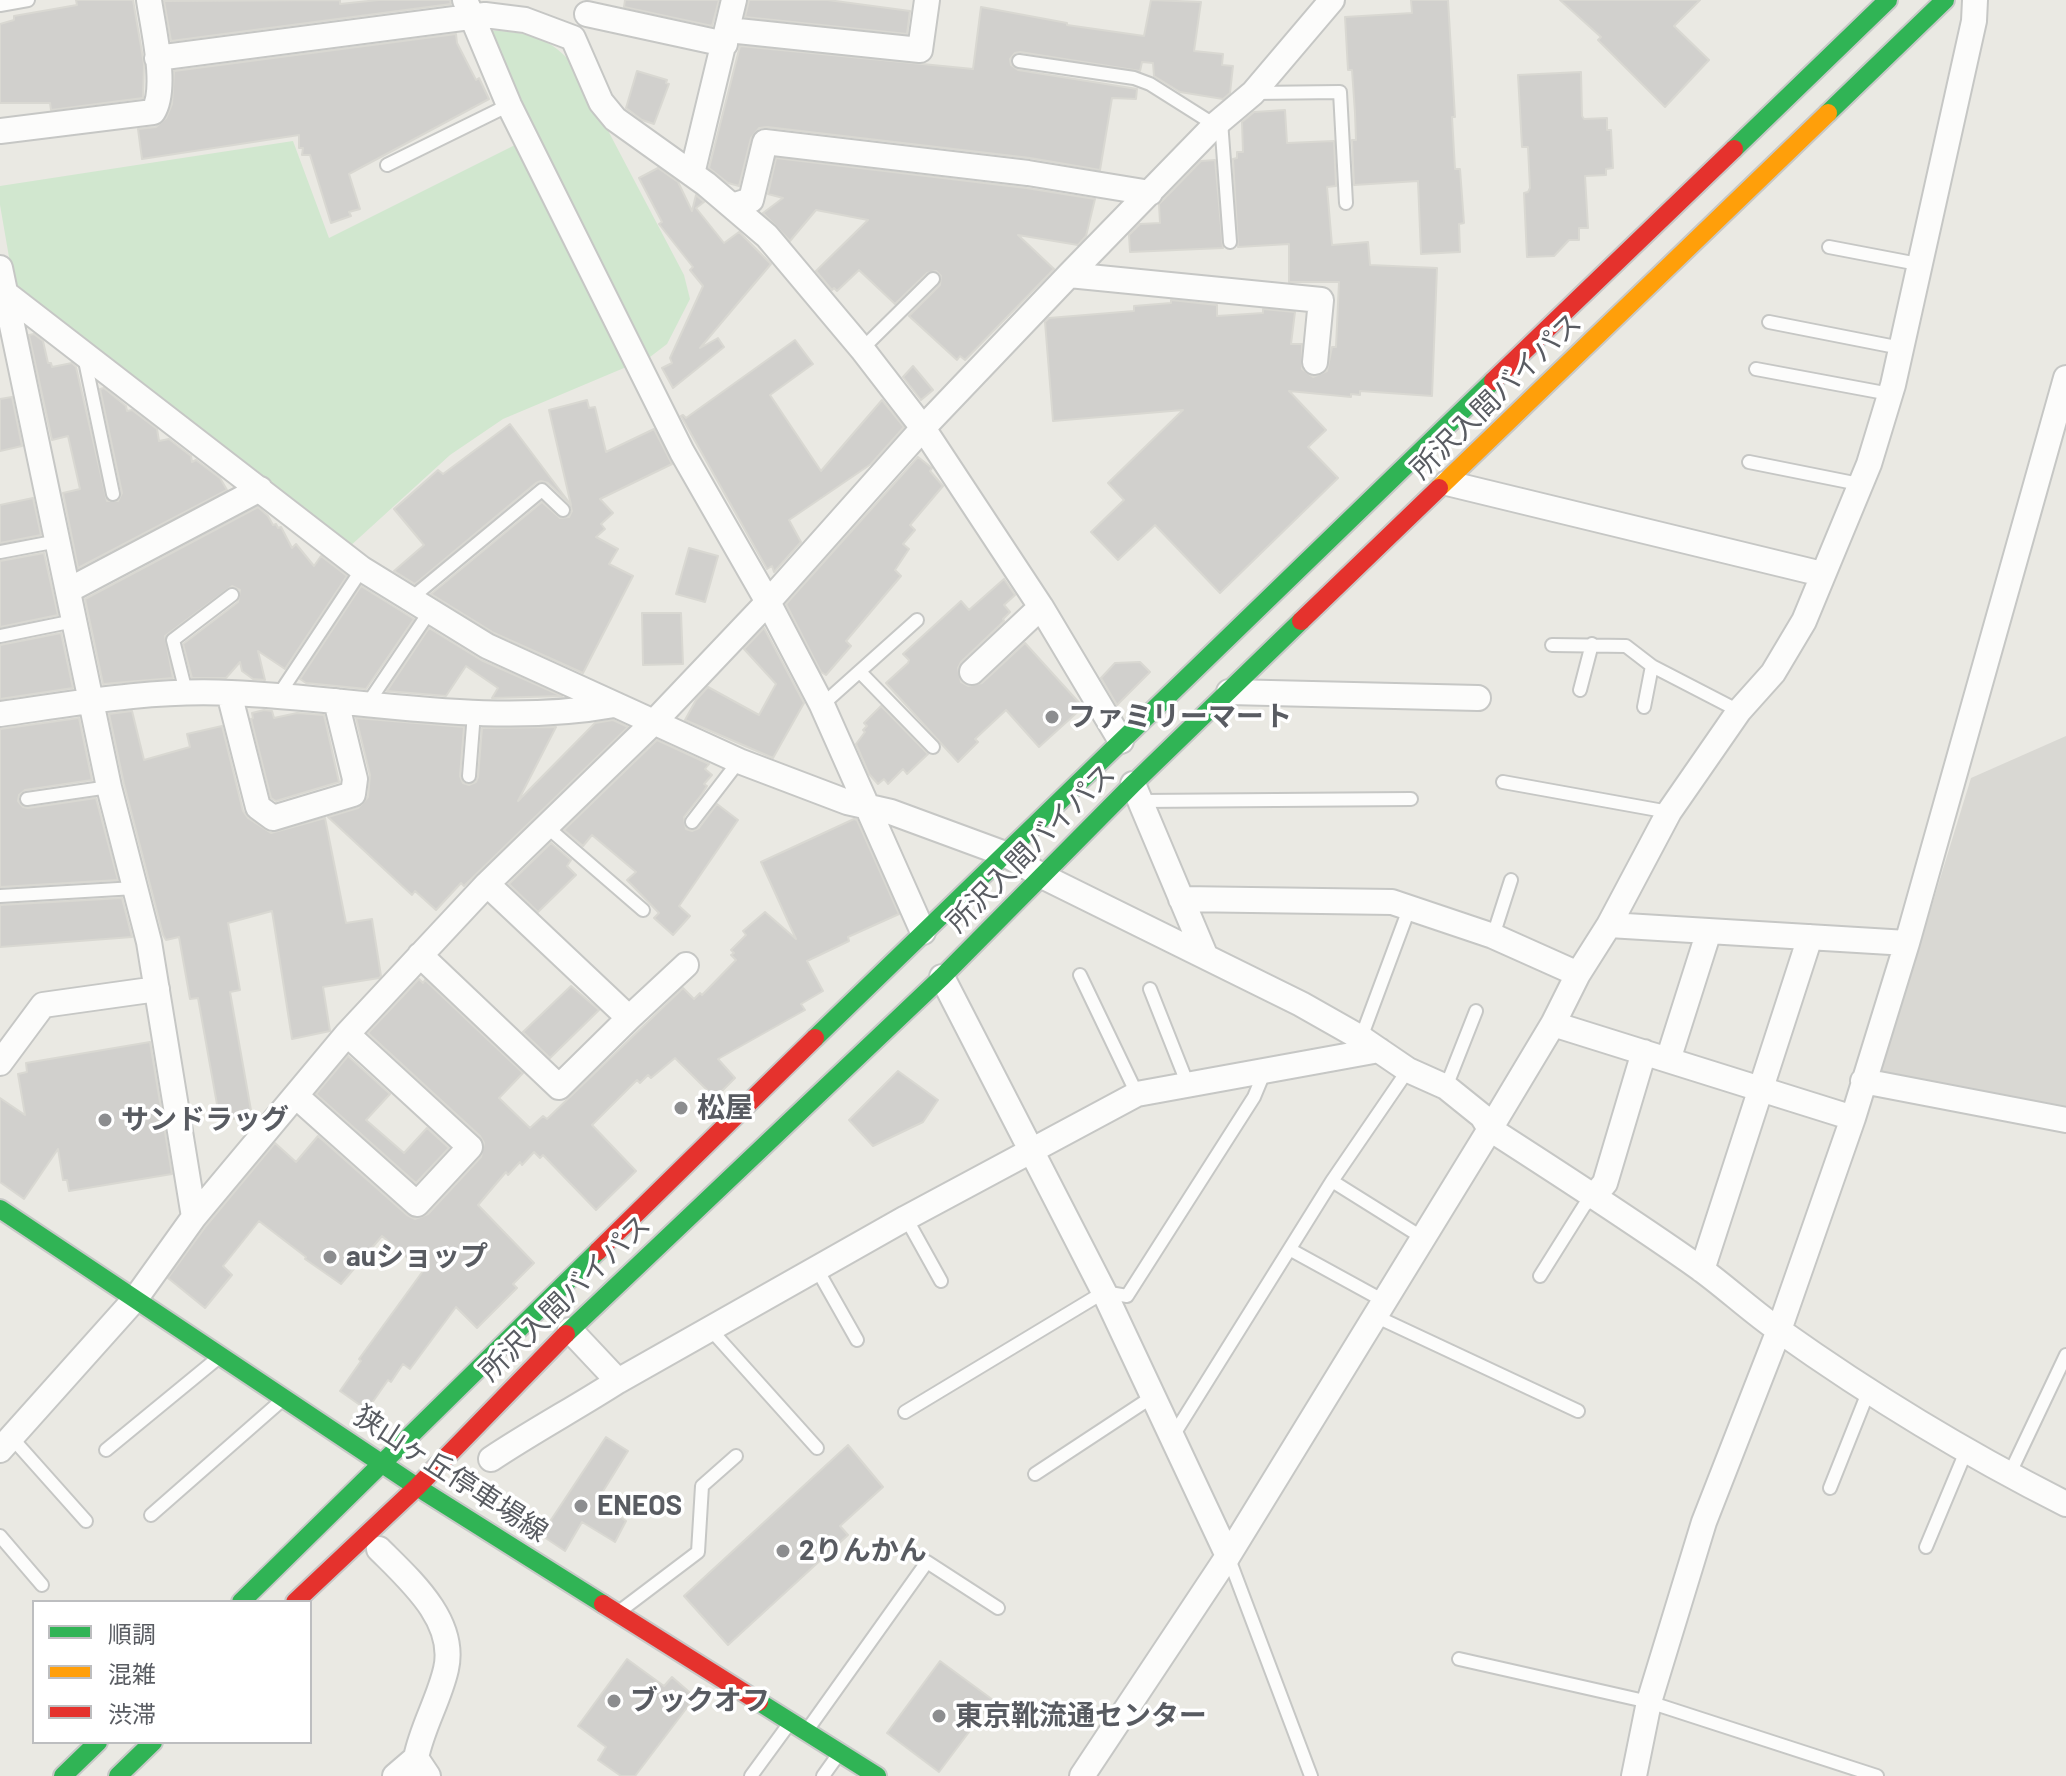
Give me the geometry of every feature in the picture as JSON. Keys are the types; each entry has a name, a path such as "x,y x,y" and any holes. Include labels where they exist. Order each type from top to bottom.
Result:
{"main road":[{"name":"所沢入間バイパス","path":"243,1600 923,932 1888,0"},
{"name":"所沢入間バイパス","path":"297,1600 417,1487 570,1330 1044,877 1137,793 1229,692 1945,0"},
{"name":"狭山ヶ丘停車場線","path":"0,1209 417,1487 877,1776"},
{"path":"63,1776 96,1744"},
{"path":"118,1776 151,1744"}],"street":[{"path":"0,131 153,112 159,103 149,0"},
{"path":"692,174 734,0"},
{"path":"573,38 589,7 727,37 920,50 927,0"},
{"path":"6,1444 136,1298 194,1217 347,1034 487,884 654,722 768,602 923,428 1218,122 1253,93 1332,0"},
{"path":"1082,1776 1228,1556 1490,1129 1609,925 1669,812 1739,711 1773,673 1804,621 1869,464 1890,394 1974,21 1975,0"},
{"path":"157,58 468,8 485,15 525,20 573,38 601,102 615,119 692,174 767,236 862,349 923,428 1041,607 1121,741"},
{"path":"468,8 509,105 682,452 768,602 822,705 923,932"},
{"path":"732,206 751,200 765,142 1028,173 1150,193"},
{"path":"0,268 3,297 69,590 109,787 149,942 194,1217"},
{"path":"1069,275 1321,300 1315,362"},
{"path":"3,297 362,569 487,646 739,761 847,802 891,812 1005,854 1044,877 1205,955 1370,1044 1408,1070 1446,1087 1482,1116 1490,1129 1702,1270 1779,1330 1869,1390 2066,1504"},
{"path":"1634,1776 1649,1702 1704,1522 1779,1330 1853,1118 1907,943 2066,378"},
{"path":"1447,483 1822,574"},
{"path":"69,590 260,489"},
{"path":"972,672 1041,607"},
{"path":"0,714 186,692 278,696 516,715 616,705"},
{"path":"1229,692 1478,698"},
{"path":"229,693 258,807 273,818 353,794 355,779 336,701"},
{"path":"1137,793 1205,955"},
{"path":"487,884 629,1018"},
{"path":"1181,899 1392,902 1493,936 1578,974"},
{"path":"1609,925 1907,943"},
{"path":"1668,1060 1709,931"},
{"path":"1702,1270 1810,937"},
{"path":"420,955 559,1087 686,965"},
{"path":"942,977 1104,1292 1228,1556"},
{"path":"0,1063 43,1005 157,989"},
{"path":"1553,1024 1853,1118"},
{"path":"296,1096 417,1204 470,1147 347,1034"},
{"path":"491,1459 618,1381 818,1271 906,1218 1137,1094 1264,1073 1370,1044"},
{"path":"1594,1196 1605,1183 1644,1052"},
{"path":"1863,1081 2066,1120"},
{"path":"570,1330 618,1381"},
{"path":"379,1549 417,1588 441,1624 449,1647 446,1669 419,1740 422,1767 395,1776"}],"lane":[{"path":"0,5 28,0"},
{"path":"1019,61 1134,78 1218,122 1230,242"},
{"path":"1253,93 1340,92 1346,203"},
{"path":"387,165 509,105"},
{"path":"1829,247 1918,264"},
{"path":"862,349 933,279"},
{"path":"1769,322 1901,348"},
{"path":"84,356 113,494"},
{"path":"1756,369 1890,394"},
{"path":"1749,462 1859,484"},
{"path":"368,703 419,606 542,490 563,510"},
{"path":"0,552 58,541"},
{"path":"278,696 362,569"},
{"path":"186,692 173,640 232,595"},
{"path":"822,705 917,620"},
{"path":"0,636 74,621"},
{"path":"1580,690 1592,644"},
{"path":"1552,645 1626,646 1652,666 1739,711"},
{"path":"1644,707 1652,666"},
{"path":"860,672 933,747"},
{"path":"469,776 474,713"},
{"path":"692,822 739,761"},
{"path":"1503,782 1669,812"},
{"path":"27,799 109,787"},
{"path":"1137,793 1411,799"},
{"path":"547,827 643,910"},
{"path":"1493,936 1511,880"},
{"path":"0,896 135,888"},
{"path":"1370,1044 1409,909"},
{"path":"1080,975 1137,1094"},
{"path":"1150,989 1188,1085"},
{"path":"1446,1087 1476,1011"},
{"path":"1171,1439 1332,1181 1408,1070"},
{"path":"905,1412 1104,1292 1127,1296 1254,1097 1264,1073"},
{"path":"1332,1181 1423,1238"},
{"path":"1540,1276 1584,1206 1594,1196"},
{"path":"906,1218 941,1281"},
{"path":"1291,1250 1380,1308 1578,1411"},
{"path":"818,1271 857,1340"},
{"path":"711,1330 817,1448"},
{"path":"2010,1473 2066,1355"},
{"path":"106,1450 221,1356"},
{"path":"1830,1488 1869,1390"},
{"path":"1035,1474 1152,1397"},
{"path":"151,1515 285,1398"},
{"path":"6,1444 86,1521"},
{"path":"1926,1547 1967,1449"},
{"path":"617,1613 698,1552 702,1486 736,1456"},
{"path":"0,1536 42,1585"},
{"path":"1228,1556 1311,1776"},
{"path":"751,1776 798,1727 927,1562 998,1608"},
{"path":"1459,1659 1649,1702 1877,1776"},
{"path":"823,1776 839,1753"}],"shaded area":[{"path":"2066,736 2066,1107 1880,1074 1971,778"}],"green space":[{"path":"486,30 534,36 553,46 573,64 684,275 690,299 667,344 650,357 503,419 450,455 348,548 241,459 14,286 0,205 0,186 293,141 329,238 533,136"}],"building":[{"path":"76,0 133,0 144,64 143,98 51,110 50,103 0,103 0,24 14,20 14,16 77,5"},
{"path":"340,0 340,4 378,0 450,0 451,4 171,41 164,1"},
{"path":"625,0 719,0 712,26 624,7"},
{"path":"749,0 828,0 910,11 907,34 745,17"},
{"path":"1151,0 1201,2 1194,51 1223,54 1222,65 1233,66 1230,93 1223,99 1180,92 1154,76 1153,63 1142,62 1140,71 1020,52 1010,59 1011,65 1018,70 1137,89 1136,99 1112,98 1100,170 1030,158 767,127 759,128 751,138 739,186 728,183 709,168 740,46 973,69 981,7 1067,25 1144,36"},
{"path":"1411,0 1448,0 1455,169 1460,169 1464,223 1459,224 1460,252 1421,254 1418,181 1354,185 1352,140 1356,140 1355,113 1352,70 1348,70 1345,17 1412,13"},
{"path":"1560,0 1700,0 1674,26 1709,60 1665,107 1598,40 1601,37"},
{"path":"456,34 457,43 489,99 349,174 360,209 349,212 351,216 331,223 310,155 302,155 303,148 299,148 299,135 142,159 138,129 156,127 166,118 172,104 174,71"},
{"path":"637,71 667,80 669,84 654,124 642,120 626,108"},
{"path":"1581,72 1582,116 1584,119 1607,118 1607,130 1611,130 1613,168 1606,169 1606,175 1585,176 1588,228 1579,228 1579,240 1569,240 1554,256 1527,257 1524,193 1530,188 1528,147 1522,147 1518,75"},
{"path":"1285,110 1287,143 1334,141 1336,186 1327,187 1332,245 1368,242 1370,265 1437,268 1432,396 1360,391 1360,395 1351,394 1351,397 1289,391 1326,430 1308,447 1338,478 1220,593 1155,525 1118,560 1091,532 1124,500 1108,483 1183,410 1053,421 1045,322 1049,318 1134,311 1134,306 1171,303 1171,300 1217,305 1217,316 1263,313 1263,309 1295,312 1291,344 1302,344 1302,369 1313,377 1327,371 1332,347 1336,347 1339,282 1289,282 1289,244 1238,247 1233,159 1237,158 1237,152 1243,152 1242,122 1254,112"},
{"path":"776,158 1095,199 1086,236 1078,245 1018,235 1054,269 965,360 960,356 957,360 909,316 940,285 941,276 936,271 927,273 895,304 859,270 837,291 832,290 816,271 868,220 816,210 790,241 763,213 783,198 768,194"},
{"path":"1215,160 1223,248 1130,252 1129,235 1140,224 1160,223 1159,204 1201,161"},
{"path":"658,168 678,182 692,211 696,195 704,202 696,208 724,243 739,232 771,264 700,348 718,338 724,347 673,388 662,368 672,363 670,358 703,286 690,270 693,267 659,224 662,222 639,178"},
{"path":"34,334 43,341 48,363 52,367 72,363 76,367 107,501 118,501 122,493 100,389 104,388 126,406 127,411 132,410 157,429 159,441 169,439 191,456 192,462 196,460 220,478 227,490 78,568 63,493 80,489 68,436 52,440 29,335"},
{"path":"795,340 813,364 770,395 821,471 882,400 904,427 871,464 789,520 801,542 774,572 772,566 767,569 681,416 686,418"},
{"path":"913,366 933,390 921,400 903,377"},
{"path":"12,397 22,446 0,451 0,399"},
{"path":"587,400 589,408 595,407 606,452 654,429 672,464 600,499 613,513 601,524 605,529 596,537 618,549 609,564 633,576 583,673 494,633 431,594 542,502 560,518 569,517 572,511 570,504 548,483 536,483 415,584 394,571 424,545 394,509 438,470 443,474 510,424 571,505 549,410"},
{"path":"918,457 932,468 930,471 943,486 910,525 915,530 903,544 909,549 895,570 901,576 846,641 851,646 826,675 821,672 786,604"},
{"path":"33,498 41,535 0,543 0,505"},
{"path":"258,507 273,525 281,527 292,548 296,544 314,566 321,556 347,576 285,669 258,651 265,680 253,679 242,671 240,662 226,678 192,678 183,644 238,602 240,590 232,586 165,636 173,678 103,684 85,599"},
{"path":"689,548 718,556 705,602 676,594"},
{"path":"44,553 58,615 0,627 0,561"},
{"path":"1004,579 1015,595 1004,605 1010,612 961,662 958,668 961,682 968,686 982,683 1025,643 1083,707 1039,747 1006,710 975,739 978,742 958,762 886,683 908,663 903,654 961,601 969,610"},
{"path":"361,586 414,619 366,689 306,683 300,679"},
{"path":"642,613 681,613 683,664 643,665"},
{"path":"429,628 481,660 562,696 492,698 498,688 466,666 446,696 387,691"},
{"path":"764,628 804,703 773,758 685,720 696,700 708,687 759,715 776,684 744,649"},
{"path":"61,633 73,688 0,699 0,645"},
{"path":"1140,662 1150,672 1117,705 1101,678 1115,663"},
{"path":"881,706 928,754 907,774 903,769 888,784 884,779 878,784 869,774 856,744 865,732 863,730 867,726 864,723"},
{"path":"132,711 144,760 190,747 187,734 222,726 243,811 248,818 271,833 325,818 346,923 372,919 381,976 323,987 330,1031 292,1039 272,911 228,923 240,990 230,992 252,1116 220,1121 198,998 190,999 179,937 166,940 163,935 109,714"},
{"path":"272,711 274,718 297,713 324,715 339,782 276,801 271,798 251,719 252,713"},
{"path":"79,718 92,780 25,790 18,801 28,808 96,798 118,880 0,887 0,729"},
{"path":"356,718 464,727 460,776 463,783 469,785 476,782 478,777 482,728 556,727 518,801 595,723 613,720 628,727 436,910 415,891 412,895 328,817 358,808 368,797 370,775"},
{"path":"657,740 709,764 705,769 712,775 684,817 686,829 692,831 699,828 717,804 738,820 679,906 690,916 673,935 654,918 659,913 627,880 636,872 592,835 583,846 564,830"},
{"path":"854,819 899,914 848,937 849,941 807,961 823,991 801,1004 805,1010 718,1059 735,1078 715,1098 675,1058 651,1078 648,1075 640,1083 637,1080 592,1125 636,1171 596,1210 543,1155 540,1158 534,1152 508,1175 506,1172 478,1205 534,1263 513,1284 517,1288 477,1328 456,1307 410,1369 403,1364 367,1410 340,1391 361,1361 359,1359 423,1271 382,1236 341,1284 259,1221 223,1266 232,1275 205,1308 168,1278 206,1226 275,1143 296,1162 318,1136 415,1219 428,1214 481,1157 484,1143 480,1136 368,1033 419,979 423,983 425,980 523,1073 499,1098 530,1128 543,1116 547,1119 683,988 694,999 700,993 702,995 736,960 731,950 746,935 743,931 765,912 796,939 761,862"},
{"path":"551,843 571,860 567,866 576,875 538,912 509,884"},
{"path":"122,898 132,937 0,947 0,905"},
{"path":"571,986 599,1010 550,1058 523,1032"},
{"path":"150,1042 172,1174 69,1191 67,1180 63,1180 58,1149 24,1199 0,1182 0,1098 25,1115 18,1074 27,1072 26,1063"},
{"path":"348,1056 390,1094 366,1120 404,1153 427,1128 449,1148 416,1183 316,1094"},
{"path":"898,1071 938,1100 923,1122 873,1146 849,1120"},
{"path":"606,1437 628,1451 597,1501 626,1521 615,1542 582,1522 565,1551 541,1535"},
{"path":"848,1445 883,1487 840,1526 848,1535 728,1645 684,1596"},
{"path":"627,1659 664,1686 672,1677 695,1697 635,1776 621,1776 598,1760 606,1747 578,1726"},
{"path":"940,1661 993,1700 939,1772 887,1733"}],"traffic: fast":[{"path":"1734,149 1888,0"},
{"path":"1828,113 1945,0"},
{"path":"815,1038 1493,381"},
{"path":"566,1334 942,977 1133,784 1301,621"},
{"path":"0,1209 417,1487 603,1604"},
{"path":"243,1600 598,1251"},
{"path":"759,1702 877,1776"},
{"path":"63,1776 96,1744"},
{"path":"118,1776 151,1744"}],"traffic: slow":[{"path":"1439,488 1828,113"}],"traffic: jam":[{"path":"1493,381 1734,149"},
{"path":"1301,621 1439,488"},
{"path":"598,1251 815,1038"},
{"path":"297,1600 417,1487 566,1334"},
{"path":"603,1604 759,1702"}],"place":[{"name":"ファミリーマート","path":"1052,717"},
{"name":"松屋","path":"681,1108"},
{"name":"サンドラッグ","path":"105,1120"},
{"name":"auショップ","path":"330,1257"},
{"name":"ENEOS","path":"581,1506"},
{"name":"2りんかん","path":"783,1551"},
{"name":"ブックオフ","path":"614,1701"},
{"name":"東京靴流通センター","path":"939,1716"}]}
